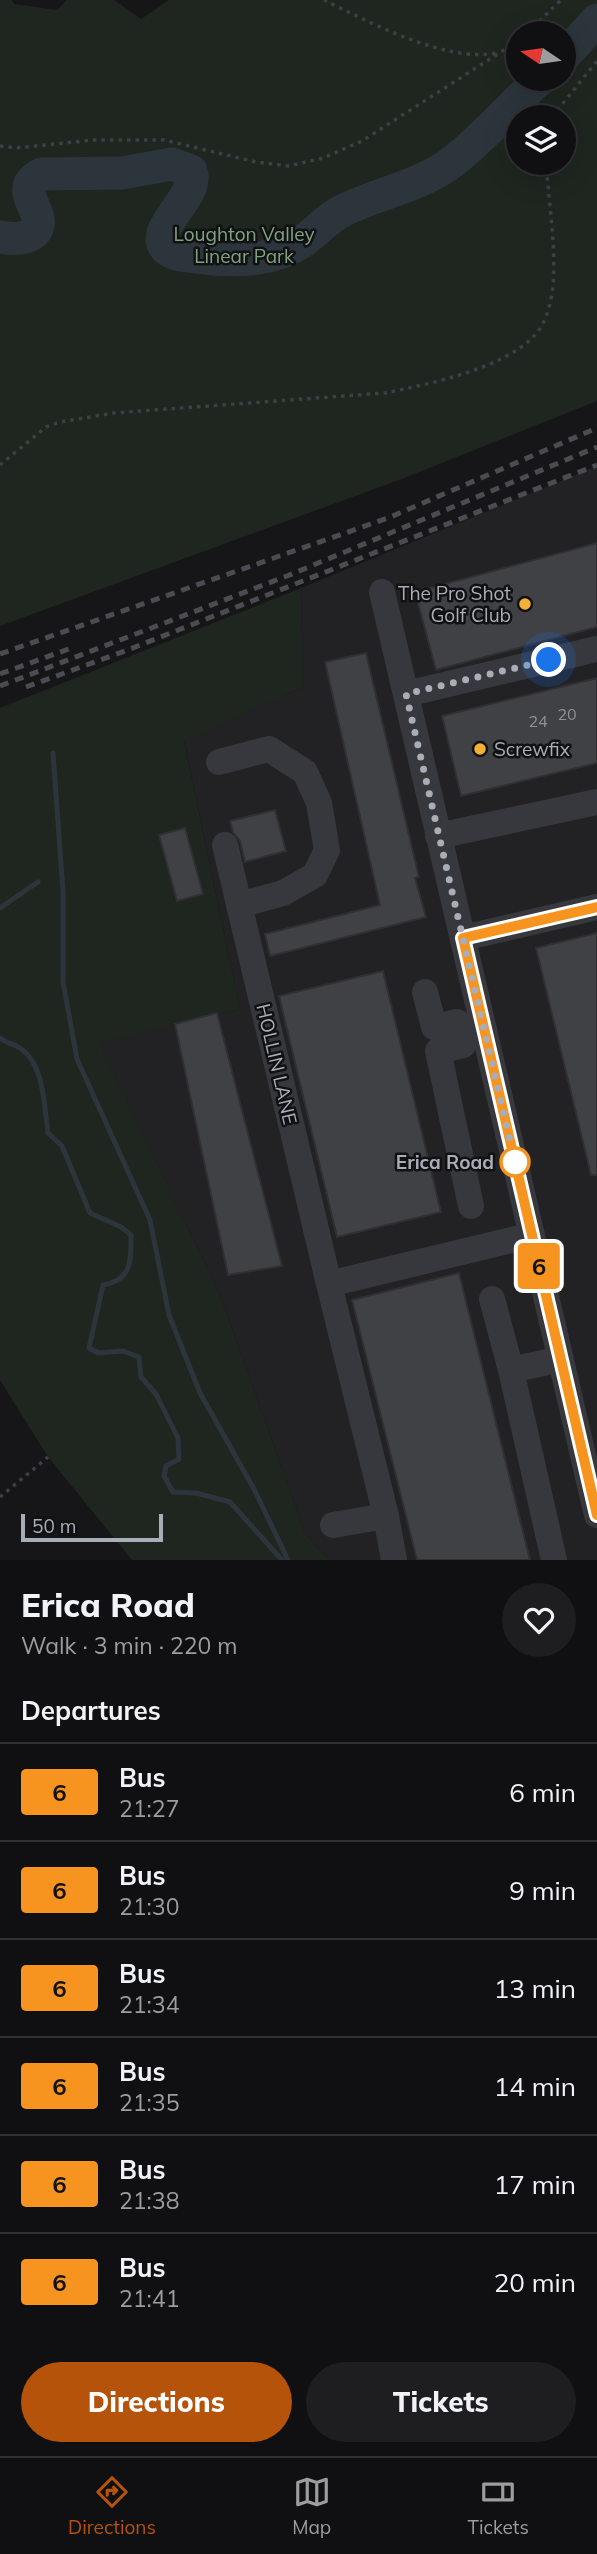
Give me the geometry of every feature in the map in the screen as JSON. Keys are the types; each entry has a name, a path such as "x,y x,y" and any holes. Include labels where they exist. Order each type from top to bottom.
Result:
{"street":[{"path":"382,592 463,938 472,1031 532,1235 593,1480 597,1515"},
{"path":"406,694 597,649"},
{"path":"219,762 269,750 305,772 319,803 327,850 315,874 283,893 239,905"},
{"path":"438,836 596,806"},
{"name":"HOLLIN LANE","path":"225,845 386,1516 394,1560"},
{"path":"463,938 597,907"},
{"path":"425,992 434,1027 457,1023 472,1031"},
{"path":"471,1206 438,1051 463,1045 472,1031"},
{"path":"329,1284 532,1235"},
{"path":"492,1299 554,1560"},
{"path":"511,1370 561,1359"},
{"path":"333,1525 386,1516"}],"path":[{"path":"324,0 377,27 455,52 479,56 499,52"},
{"path":"539,21 561,0"},
{"path":"0,146 16,148 93,140 164,140 274,165 303,164 340,152 362,141 506,48"},
{"path":"562,105 597,61"},
{"path":"0,465 46,427 60,422 114,413 385,393 473,370 513,353 535,336 548,309 553,287 548,175"},
{"path":"0,1497 48,1457"}],"shaded area":[{"path":"597,466 597,1560 329,1560 305,1533 220,1295 98,1042 240,1009 184,740 303,687 301,588"}],"green space":[{"name":"Loughton Valley Linear Park","path":"0,0 57,10 67,0 114,0 141,19 169,0 597,0 597,401 399,480 0,626"},
{"path":"301,588 303,687 184,741 240,1009 99,1043 220,1295 305,1533 329,1560 132,1560 48,1457 0,1380 0,708"}],"building":[{"path":"597,543 597,627 436,670 415,592"},
{"path":"366,653 426,917 270,956 265,934 380,905 325,662"},
{"path":"597,678 597,763 461,796 442,716"},
{"path":"275,810 286,851 245,862 240,841 233,832 230,821"},
{"path":"185,828 203,894 177,901 159,835"},
{"path":"597,933 597,1175 591,1175 536,948"},
{"path":"383,971 441,1212 337,1237 279,996"},
{"path":"217,1013 282,1266 228,1275 175,1024"},
{"path":"459,1273 530,1560 417,1560 352,1300"}],"waterway":[{"path":"576,43 597,20"},
{"path":"0,237 26,237 36,231 38,218 29,189 34,179 42,174 122,173 172,164 191,171 192,181 163,233 163,242 168,250 181,255 218,259 244,260 270,256 295,246 339,213 442,169 477,141 528,91"},
{"path":"53,753 63,892 63,982 77,1059 150,1220 169,1315 200,1393 254,1489 288,1560"},
{"path":"0,908 38,882"},
{"path":"0,1038 20,1048 34,1065 42,1087 48,1133 62,1146 90,1213 121,1227 131,1235 130,1261 125,1274 120,1279 103,1285 89,1348 98,1353 123,1351 139,1357 141,1377 156,1394 178,1438 179,1459 166,1466 164,1476 173,1492 196,1493 230,1502 282,1560"}],"railway":[{"path":"0,654 388,518 597,428"},
{"path":"0,686 287,576 597,447"},
{"path":"26,687 125,651 597,465"},
{"path":"0,674 74,647"}],"bus line":[{"name":"6","path":"597,907 463,938 597,1515"}],"place":[{"name":"The Pro Shot Golf Club","path":"525,604"},
{"name":"Screwfix","path":"480,749"},
{"name":"Erica Road","path":"515,1162"}],"route":[{"path":"515,1162 406,694 549,660"}]}
